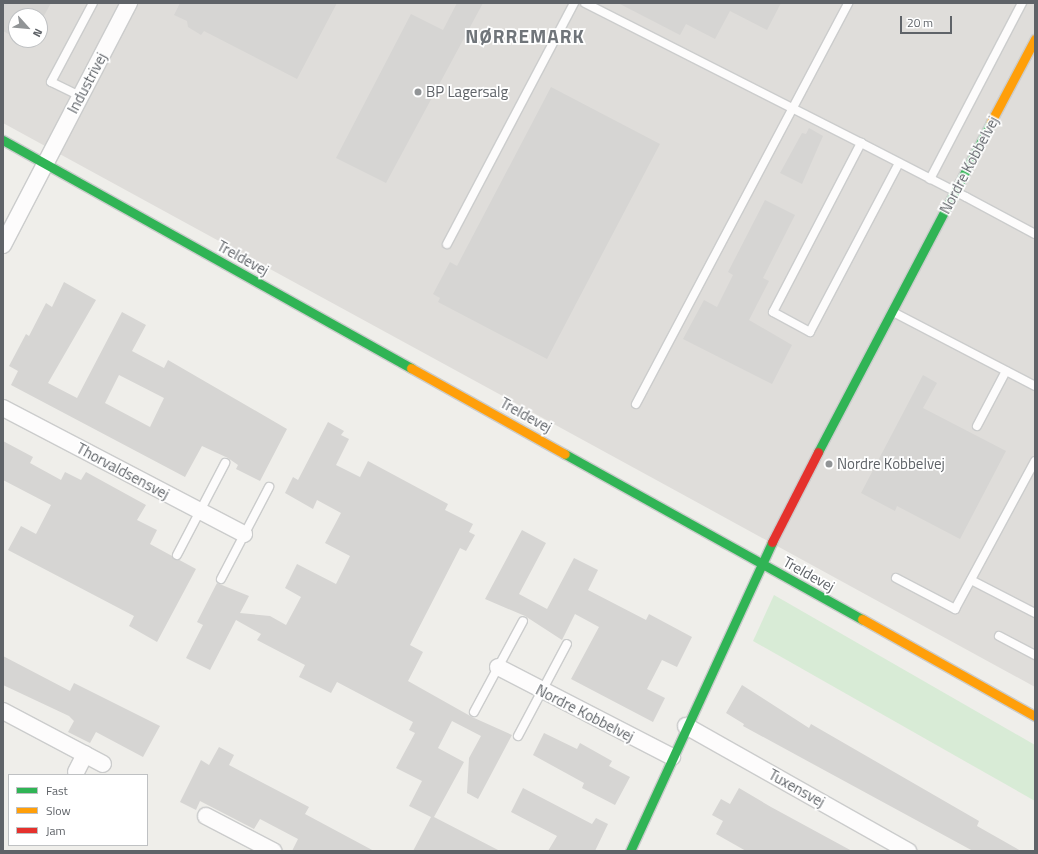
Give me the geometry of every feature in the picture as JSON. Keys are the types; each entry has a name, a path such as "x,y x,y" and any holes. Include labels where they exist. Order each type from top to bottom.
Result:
{"street":[{"name":"Industrivej","path":"46,164 129,3"},
{"name":"Nordre Kobbelvej","path":"630,851 761,564 1035,39"},
{"name":"Treldevej","path":"3,140 1035,716"},
{"path":"3,246 46,164"},
{"name":"Thorvaldsensvej","path":"3,408 244,534"},
{"name":"Nordre Kobbelvej","path":"498,667 672,757"},
{"path":"3,711 103,764"},
{"name":"Tuxensvej","path":"686,726 908,851"},
{"path":"76,772 85,754"},
{"path":"206,816 273,851"}],"lane":[{"path":"80,96 51,82 93,3"},
{"path":"447,244 574,3"},
{"path":"585,3 861,143 1035,234"},
{"path":"636,404 848,3"},
{"path":"930,179 1022,3"},
{"path":"1025,57 1035,62"},
{"path":"861,143 773,312 810,332 899,163"},
{"path":"892,312 1035,386"},
{"path":"977,426 1006,371"},
{"path":"896,578 955,609 1035,461"},
{"path":"177,555 225,463"},
{"path":"221,579 269,487"},
{"path":"971,580 1035,613"},
{"path":"474,712 523,621"},
{"path":"999,636 1035,655"},
{"path":"518,736 567,644"}],"shaded area":[{"path":"3,3 1035,3 1035,687 3,123"}],"green space":[{"path":"774,595 1035,745 1035,801 753,641"}],"building":[{"path":"3,3 51,3 48,8 8,8 8,34 3,31"},
{"path":"180,3 337,3 297,79 204,31 201,35 188,27 187,21 174,15"},
{"path":"457,3 483,3 386,183 336,158 411,14 443,30"},
{"path":"618,3 781,3 767,30 730,11 715,39 686,24 680,35"},
{"path":"551,87 660,144 547,359 438,302 440,298 433,294 450,262 457,266"},
{"path":"809,128 823,136 802,184 780,173 802,133 806,134"},
{"path":"765,200 795,215 763,278 769,281 749,320 792,345 772,384 683,339 704,300 717,307 733,275 728,272"},
{"path":"64,282 96,300 48,383 77,398 122,312 146,325 132,351 164,368 168,360 287,429 260,481 236,469 238,465 228,458 202,446 185,477 11,385 18,371 9,366 26,334 29,336 46,303 52,307","holes":["119,375 164,398 150,427 105,403"]},
{"path":"923,375 937,383 923,408 1006,451 960,539 897,506 895,511 861,493"},
{"path":"328,422 344,431 341,435 349,439 336,465 360,477 368,461 448,504 445,510 473,524 469,532 475,535 466,551 460,548 410,645 423,652 408,681 472,717 512,735 478,799 467,793 469,758 481,736 452,721 438,748 464,762 434,817 500,851 413,851 431,817 409,806 422,781 396,768 415,733 409,730 413,722 337,682 331,693 299,677 305,665 257,640 261,634 236,620 210,670 186,658 203,625 197,622 217,583 249,596 240,613 270,616 286,625 301,597 285,588 297,564 336,584 350,556 325,543 341,513 317,500 313,509 285,493 293,477 298,480"},
{"path":"3,441 33,457 30,463 61,480 65,472 81,480 86,472 146,505 137,520 157,530 150,544 196,569 157,642 129,626 134,616 8,550 21,526 36,534 51,505 3,480"},
{"path":"522,530 546,543 519,594 547,609 574,558 598,570 588,590 646,620 649,614 692,637 677,667 662,660 647,689 665,698 653,722 571,679 599,627 575,614 562,640 525,616 485,599"},
{"path":"3,656 70,691 74,683 160,726 143,757 96,732 90,743 68,732 74,721 69,716 3,685"},
{"path":"742,685 809,728 811,724 979,821 977,826 1021,851 973,851 743,726 744,724 726,713"},
{"path":"544,733 577,749 580,743 612,761 609,766 630,777 615,805 582,788 584,783 533,755"},
{"path":"219,747 234,755 229,765 309,807 305,814 374,851 292,851 298,839 260,819 254,829 200,801 196,810 180,802 201,760 209,765"},
{"path":"523,788 592,824 596,818 608,824 595,851 548,851 557,836 511,812"},
{"path":"739,788 852,851 746,851 716,834 723,821 712,815 721,799 730,804"}],"traffic: fast":[{"path":"818,452 991,122"},
{"path":"3,140 411,368"},
{"path":"565,454 862,619"},
{"path":"630,851 772,542"}],"traffic: slow":[{"path":"991,122 1035,39"},
{"path":"411,368 565,454"},
{"path":"862,619 1035,716"}],"traffic: jam":[{"path":"772,542 818,452"}],"place":[{"name":"BP Lagersalg","path":"418,92"},
{"name":"Nordre Kobbelvej","path":"829,464"}],"district":[{"name":"NØRREMARK","path":"525,36"}]}
